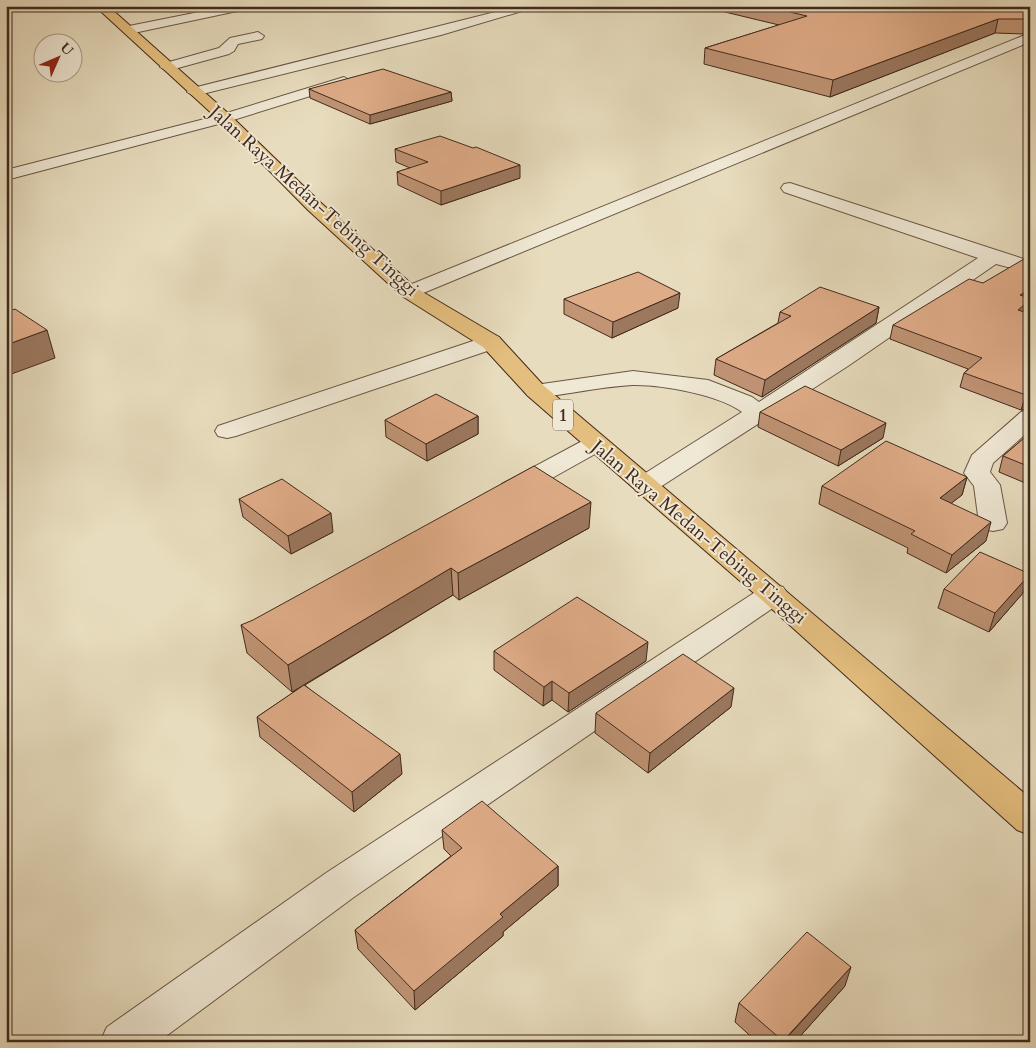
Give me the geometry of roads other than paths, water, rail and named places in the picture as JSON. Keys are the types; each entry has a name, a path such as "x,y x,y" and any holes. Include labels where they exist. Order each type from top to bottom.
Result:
{"highway":[{"name":"Jalan Raya Medan-Tebing Tinggi","path":"108,7 167,67 225,118 314,206 409,292 492,342 536,391 595,444 773,594 1029,818"}],"street":[{"path":"194,92 437,32 533,6"},
{"path":"129,30 242,7"},
{"path":"413,26 437,32"},
{"path":"167,67 224,51 230,48 234,41 258,36"},
{"path":"409,292 1025,39"},
{"path":"6,175 225,118 344,82"},
{"path":"790,188 993,257 1030,267"},
{"path":"645,485 758,413 993,257"},
{"path":"226,432 492,342"},
{"path":"536,391 633,378 708,387 744,402 758,413"},
{"path":"994,523 987,485 977,473 981,460 1030,417"},
{"path":"493,501 595,444"},
{"path":"122,1042 340,886 773,594"}]}
